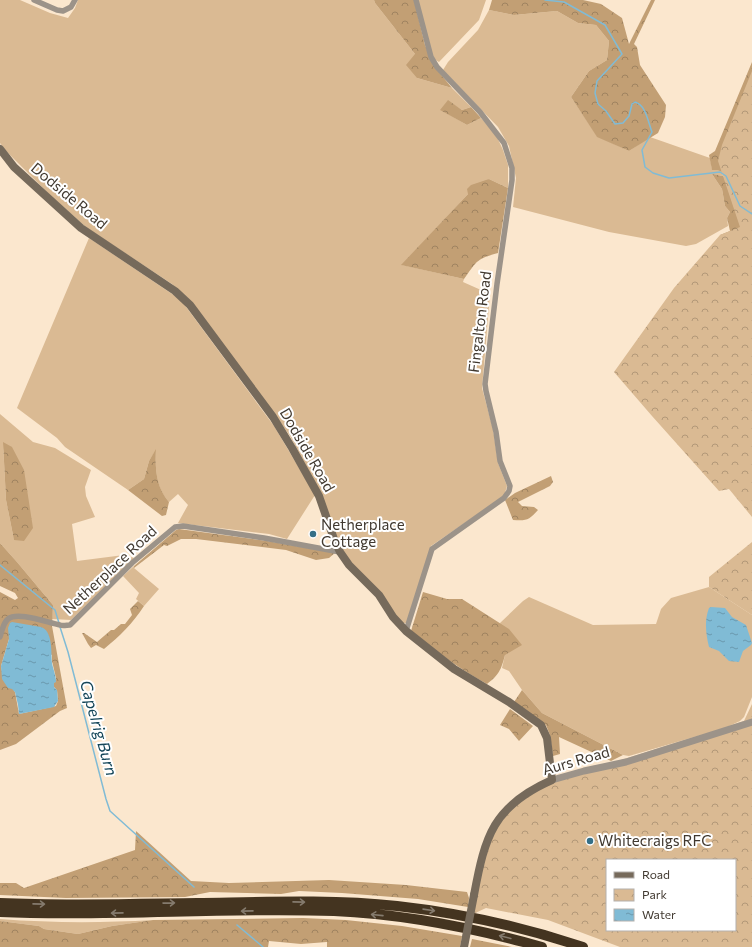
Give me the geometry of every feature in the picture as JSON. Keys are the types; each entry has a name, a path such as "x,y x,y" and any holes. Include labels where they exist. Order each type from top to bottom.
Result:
{"highway":[{"path":"0,903 52,904 291,901 379,905 422,909 475,918 531,931 583,947"},
{"path":"0,912 53,914 302,910 350,912 434,923 493,934 542,947"}],"main road":[{"name":"Dodside Road","path":"0,149 14,167 81,228 175,290 190,305 273,417 292,448 319,496 340,552 354,570 378,595 393,617 406,631 454,669 509,702 541,725 547,738 552,780"},
{"name":"Aurs Road","path":"464,947 482,857 487,840 494,826 509,807 520,798 552,780"}],"street":[{"path":"34,0 63,11 71,7 75,0"},
{"name":"Fingalton Road","path":"406,631 432,549 504,498 509,491 510,486 500,461 496,432 485,384 497,284 512,180 512,168 504,143 492,126 442,73 434,62 416,0"},
{"name":"Netherplace Road","path":"0,636 3,626 11,617 23,617 61,626 70,625 132,563 175,527 183,526 242,534 340,552"},
{"name":"Aurs Road","path":"552,780 626,762 752,722"}],"green space":[{"path":"0,0 20,0 50,13 68,18 75,8 78,0 374,0 415,54 417,78 452,88 471,107 462,110 448,101 441,110 467,125 481,118 496,135 508,165 508,188 489,179 468,194 402,265 464,279 463,282 490,294 482,388 493,429 498,463 507,486 504,496 431,546 409,620 406,623 402,623 354,569 340,547 320,491 290,436 188,298 172,284 87,228 50,195 6,151 0,143"},
{"path":"374,0 414,0 425,45 434,66 452,88 417,78 406,65 415,54"},
{"path":"415,0 486,0 479,20 439,62 434,59"},
{"path":"492,0 583,0 601,4 622,18 629,44 651,0 655,0 634,44 637,47 640,65 666,105 665,117 658,133 629,151 597,137 571,97 589,71 607,60 609,41 596,25 578,23 557,11 514,15 489,10"},
{"path":"489,10 514,15 557,11 578,23 596,25 609,41 607,60 589,71 571,97 597,136 629,151 650,137 710,158 712,169 722,171 723,176 712,174 722,189 725,206 730,212 727,218 728,226 696,244 686,246 609,232 513,207 516,178 509,146 498,127 443,70 448,62 478,30"},
{"path":"752,62 752,212 726,173 712,170 709,155 715,151"},
{"path":"752,71 752,517 729,489 719,491 614,372 674,288 720,235 740,227 718,161 722,145"},
{"path":"448,100 462,110 471,107 481,118 467,125 440,110"},
{"path":"712,174 723,176 726,179 747,237 720,235 730,231 727,218 730,212 725,206 722,189"},
{"path":"489,179 508,188 498,253 481,259 464,279 401,265 468,194 467,189 471,185"},
{"path":"89,238 181,300 274,426 315,495 287,539 269,534 178,523 188,505 178,494 169,502 161,491 157,478 156,450 149,461 144,479 128,490 65,447 57,438 17,408"},
{"path":"0,414 33,442 55,448 91,470 85,487 86,496 95,517 72,524 77,561 124,555 134,558 71,620 52,619 53,605 0,543","holes":["3,442 14,540 6,500"]},
{"path":"3,442 12,447 24,470 33,528 24,541 14,540 6,500"},
{"path":"156,449 157,477 161,490 169,502 166,515 162,516 128,490 144,479 149,461"},
{"path":"551,476 553,482 550,486 518,502 522,506 534,507 538,510 527,519 513,520 505,500 515,493"},
{"path":"179,529 267,541 335,553 329,558 316,560 286,550 196,539 181,539 167,546 164,545 134,568 134,566"},
{"path":"752,542 752,615 709,587 709,577"},
{"path":"0,543 53,605 52,626 67,708 60,711 16,744 0,750 0,592 15,600 18,598 15,593 0,586","holes":["9,639 52,655 56,678 54,687 57,690 58,701 56,706 19,714 15,692 2,671 1,666"]},
{"path":"134,566 134,568 159,589 144,606 136,599 139,593 123,576"},
{"path":"709,587 752,615 752,697 744,717 740,721 725,728 629,756 623,755 542,713 522,690 509,671 502,668 505,655 500,623 529,597 593,625 656,624 661,609 671,598"},
{"path":"423,592 447,599 462,599 509,629 522,645 505,655 499,672 487,684 429,646 411,631"},
{"path":"138,601 144,606 131,624 121,634 104,649 96,645 91,648 82,633 97,642 111,630 114,630 121,624 125,624 132,615 130,609"},
{"path":"522,690 542,713 623,755 611,761 559,737 560,754 553,756 550,735 546,725 514,702"},
{"path":"752,704 752,947 620,947 548,920 486,908 471,915 478,876 499,819 539,786 744,721"},
{"path":"510,709 533,726 519,741 509,729 500,725"},
{"path":"136,831 191,881 229,883 329,880 406,885 467,892 469,898 468,907 418,899 299,891 281,894 210,892 185,897 66,898 0,895 0,883 16,883 24,888 135,850"},
{"path":"303,918 346,920 402,926 462,936 460,947 327,947 327,942 301,944 269,941 268,947 0,947 0,921 39,926 44,929 78,934 112,926 153,920"},
{"path":"0,919 76,922 153,920 112,926 78,934 44,929 39,926 0,921"},
{"path":"472,939 512,947 470,947"}],"water":[{"path":"711,607 725,608 732,617 746,625 752,643 743,651 739,662 729,661 719,651 709,647 706,623 707,613"},
{"path":"12,622 41,627 48,633 51,642 52,663 56,679 54,687 57,690 58,701 54,707 19,714 15,692 8,688 2,679 1,666 9,639 8,628"}],"waterway":[{"path":"545,0 564,2 605,25 622,54 597,81 595,93 598,104 606,111 615,124 623,123 629,116 632,104 635,102 642,107 652,132 642,150 645,167 653,173 669,178 720,172 726,176 740,206 752,214"},
{"name":"Capelrig Burn","path":"0,565 55,610 59,623"},
{"name":"Capelrig Burn","path":"60,627 110,811 194,887"},
{"name":"Capelrig Burn","path":"237,925 263,947"}],"place":[{"name":"Netherplace Cottage","path":"313,534"},
{"name":"Whitecraigs RFC","path":"590,841"}]}
